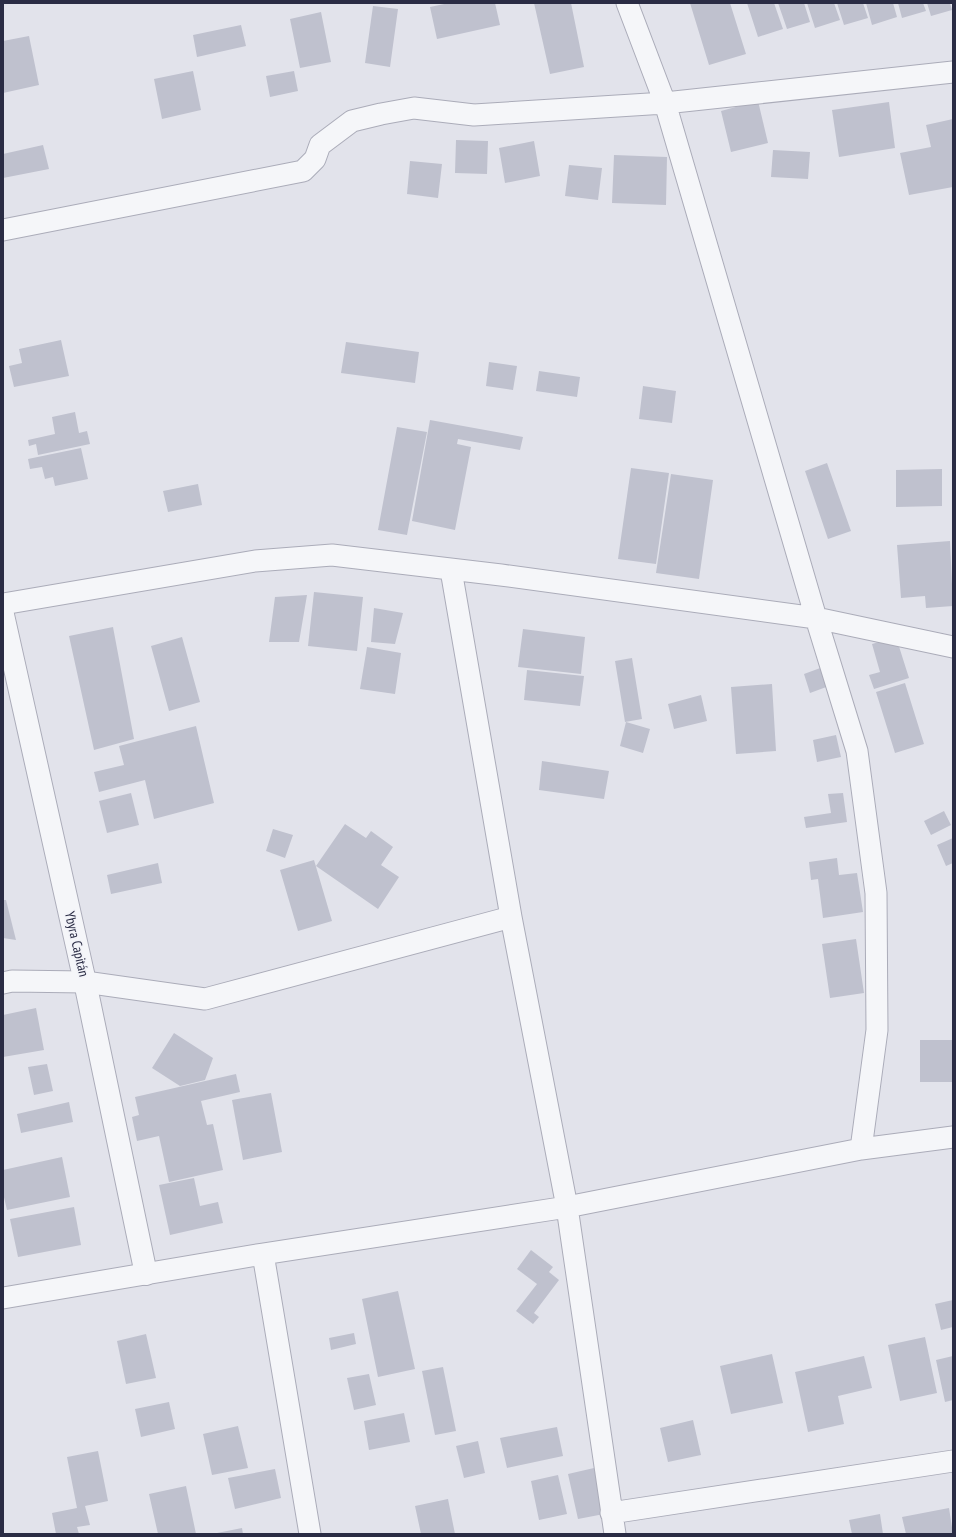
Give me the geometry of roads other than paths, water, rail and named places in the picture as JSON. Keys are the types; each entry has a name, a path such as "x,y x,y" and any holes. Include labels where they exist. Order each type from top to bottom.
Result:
{"street":[{"path":"627,3 665,103 816,618 857,751 876,893 877,1030 861,1149"},
{"path":"3,230 303,171 315,159 320,145 352,121 414,108 474,115 665,103 953,72"},
{"path":"3,604 263,561 332,556 509,576 816,618 953,647"},
{"path":"451,570 511,917 567,1207 615,1534"},
{"name":"Ybyra Capitán","path":"3,616 85,982 146,1274"},
{"path":"3,983 12,981 85,982 204,1000 511,917"},
{"path":"3,1298 263,1254 567,1207 861,1149 953,1137"},
{"path":"263,1254 310,1534"},
{"path":"611,1513 953,1461"}]}
